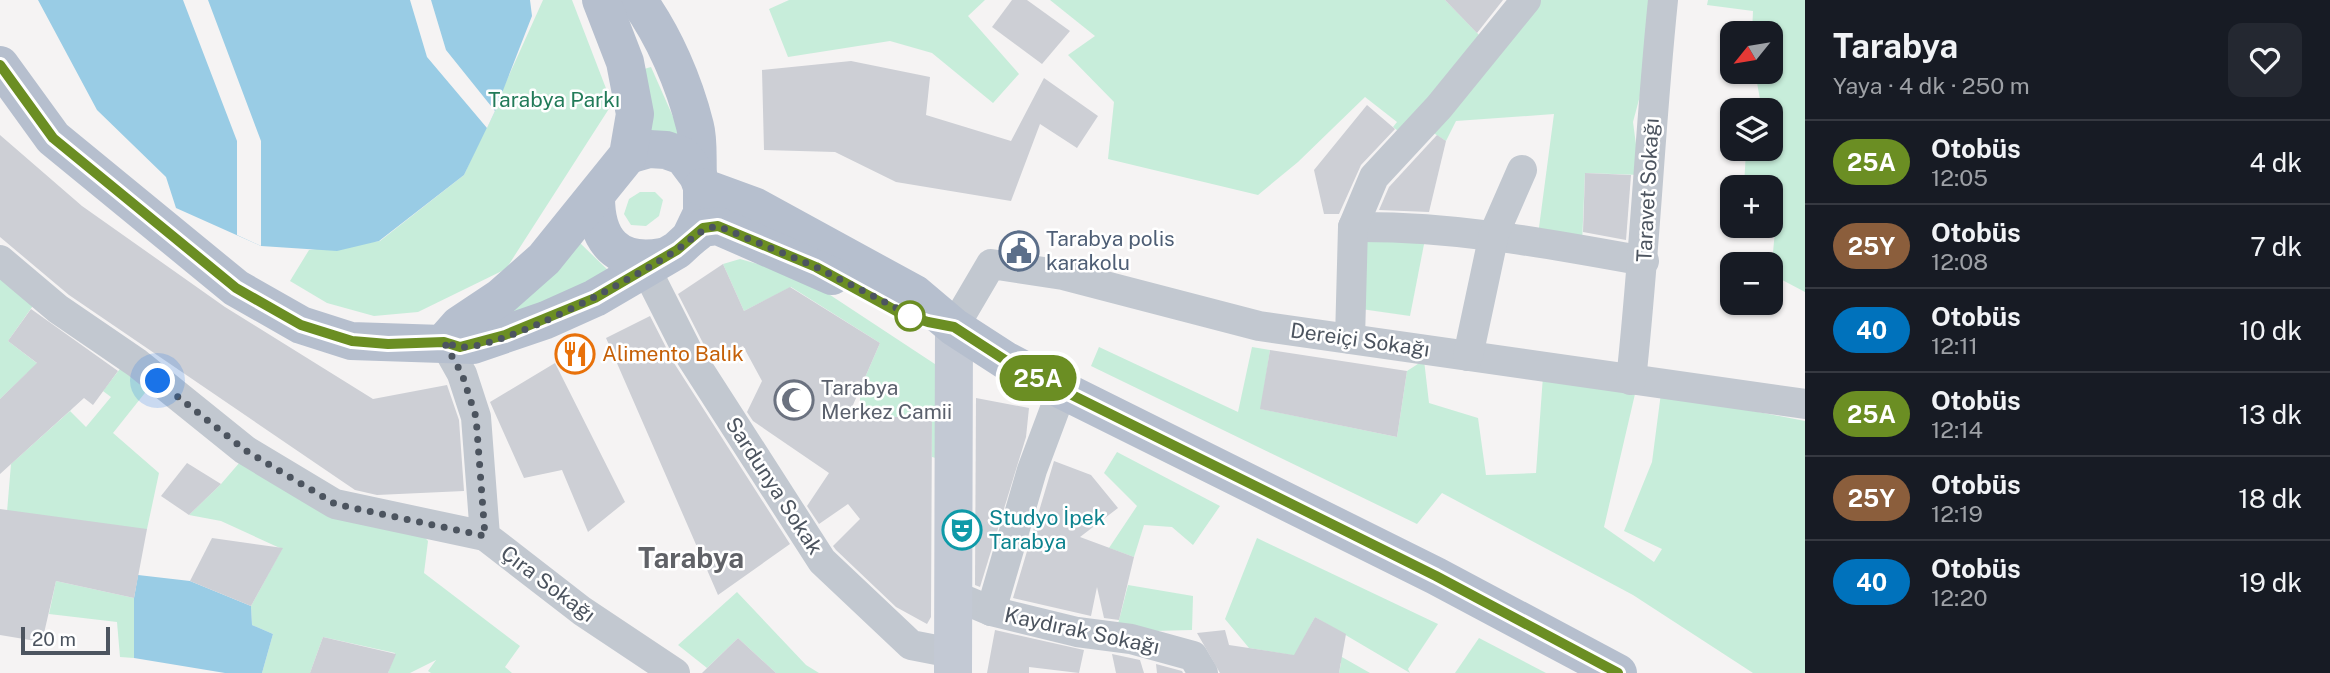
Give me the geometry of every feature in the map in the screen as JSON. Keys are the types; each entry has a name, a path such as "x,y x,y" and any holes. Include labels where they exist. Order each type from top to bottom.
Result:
{"main road":[{"path":"444,342 475,312 518,284 596,197 628,155 635,114 625,62 601,0"},
{"path":"596,197 596,217 609,244 640,261 666,254 702,214 695,127 667,49 656,25 638,0"},
{"path":"0,65 53,138 236,288 301,325 325,334 388,344 444,342 460,347 473,345 505,335 595,298 703,228 718,226 816,267 900,313 954,327"},
{"path":"628,155 649,149 666,150 682,156 700,181 754,206 915,294 954,327 1005,360 1436,576 1618,673"},
{"path":"953,663 954,327"}],"street":[{"path":"1350,339 1353,227 1374,177 1439,107 1526,0"},
{"name":"Taravet Sokağı","path":"1631,380 1644,261 1653,95 1663,0"},
{"path":"1468,356 1494,234 1522,170"},
{"path":"1353,227 1405,226 1494,234 1644,261"},
{"name":"Sardunya Sokak","path":"666,254 689,354 822,561 911,645 953,663"},
{"path":"0,260 58,309 137,363 245,450 335,504 485,536"},
{"name":"Dereiçi Sokağı","path":"954,327 991,264 1063,275 1259,326 1805,404"},
{"name":"Çıra Sokağı","path":"444,342 462,374 476,417 485,536 582,611 675,673"},
{"path":"991,611 1032,470 1062,390"},
{"name":"Kaydırak Sokağı","path":"953,594 991,611 1077,632 1131,639 1193,656 1203,673"}],"green space":[{"name":"Tarabya Parkı","path":"543,0 572,0 612,104 506,269 418,312 374,316 327,303 290,281 309,250 380,241 464,175"},
{"path":"789,0 985,0 968,16 1019,74 993,103 932,53 890,41 788,57 769,9"},
{"path":"1050,0 1445,0 1484,40 1519,0 1655,0 1645,77 1633,122 1640,175 1585,173 1582,244 1538,235 1554,114 1456,121 1446,141 1421,125 1402,134 1393,127 1397,122 1365,97 1298,162 1258,195 1108,159 1114,102 1068,55 1095,36"},
{"path":"1708,0 1805,0 1805,292 1783,280 1783,252 1773,252 1774,238 1783,238 1783,175 1745,175 1745,161 1783,161 1783,98 1760,98 1757,84 1783,84 1783,21 1753,21 1753,11 1707,5"},
{"path":"651,67 686,146 647,132 644,69"},
{"path":"640,192 655,192 663,200 659,216 646,226 631,225 624,214 629,199"},
{"path":"1366,226 1426,234 1410,316 1354,308"},
{"path":"579,242 615,277 479,336"},
{"path":"740,259 775,269 818,287 947,372 947,461 932,457 932,415 860,420 860,389 880,343 791,287 744,311 723,264"},
{"path":"0,278 37,300 8,341 81,397 70,411 27,373 0,399"},
{"path":"1099,347 1238,412 1252,347 1270,350 1261,409 1397,437 1407,371 1424,360 1429,403 1478,418 1486,475 1536,473 1543,376 1635,394 1604,527 1654,562 1662,549 1624,531 1652,462 1661,393 1805,421 1805,673 1753,673 1633,595 1442,493 1417,524 1091,366"},
{"path":"126,361 152,384 113,433 159,473 147,529 3,560 11,464 70,411 86,427 111,397 103,391"},
{"path":"253,447 328,489 411,522 428,541 424,573 520,646 505,667 512,673 431,673 428,671 436,660 410,673 388,673 395,653 323,637 310,673 262,673 273,634 252,625 251,606 282,549 221,521 189,515"},
{"path":"1117,452 1220,506 1193,545 1172,527 1144,525 1134,557 1109,548 1137,506 1104,473"},
{"path":"1257,538 1438,624 1408,669 1410,673 1315,617 1305,636 1370,673 1339,673 1341,663 1249,648 1225,619"},
{"path":"56,581 134,598 134,658 120,657 117,622 49,614"},
{"path":"1128,585 1193,596 1192,630 1116,632"},
{"path":"737,592 806,665 819,673 776,673 738,638 707,668 678,645"},
{"path":"1479,638 1546,673 1455,673"}],"water":[{"path":"38,0 530,0 532,16 495,111 464,175 379,241 337,251 261,246 176,208 166,177 97,110"},
{"path":"138,575 190,581 251,606 252,625 273,634 262,673 225,673 134,658 134,598"}],"pier":[{"path":"183,0 208,0 261,141 261,246 237,235 237,141"},
{"path":"410,0 431,0 446,50 495,111 487,128 427,57"}],"building":[{"path":"1012,0 1027,0 1070,31 1042,64 992,27"},
{"path":"1445,0 1503,0 1477,33"},
{"path":"851,61 930,77 926,115 1011,141 1044,78 1098,116 1077,148 1040,124 1011,201 896,182 835,152 764,150 762,70"},
{"path":"1367,105 1395,129 1361,165 1339,214 1324,214 1314,170"},
{"path":"0,135 82,206 225,307 373,399 447,385 459,420 464,491 377,495 355,490 69,295 0,237"},
{"path":"1437,135 1446,141 1429,212 1379,210 1389,187"},
{"path":"1585,173 1631,175 1626,240 1583,232"},
{"path":"723,264 744,311 790,287 880,343 846,421 932,414 931,617 927,624 896,607 833,546 860,519 848,504 819,524 807,506 829,473 753,421 747,412 762,381 743,346 713,359 704,345 678,294"},
{"path":"31,309 118,371 93,405 84,398 0,474 0,399 37,363 8,341"},
{"path":"650,316 674,363 790,544 718,595 606,338"},
{"path":"1270,350 1407,371 1397,437 1260,409"},
{"path":"555,363 625,502 588,532 562,470 524,478 490,402"},
{"path":"976,398 1029,408 1026,437 980,587 975,585"},
{"path":"1054,461 1091,475 1118,508 1080,537 1134,557 1119,620 1104,618 1097,587 1091,616 1013,598"},
{"path":"187,463 221,484 189,515 161,496"},
{"path":"0,509 147,529 134,598 56,581 42,642 0,635"},
{"path":"212,538 283,548 251,606 190,581"},
{"path":"1315,617 1346,634 1339,673 1220,673 1197,633 1225,630 1229,645 1294,655"},
{"path":"995,630 1084,650 1079,673 1029,667 1029,673 987,673"},
{"path":"323,637 396,654 388,673 310,673"},
{"path":"738,638 776,673 702,673"},
{"path":"1112,654 1140,660 1144,673 1116,673"},
{"path":"1156,664 1182,671 1183,673 1157,673"}],"bus line":[{"name":"25A","path":"0,65 53,138 236,288 301,325 352,341 388,344 444,342 460,347 473,345 526,328 595,298 677,250 703,228 718,226 816,267 900,313 954,327 1005,360 1062,390 1436,576 1618,673"}],"place":[{"name":"Tarabya polis karakolu","path":"1019,251"},
{"name":"Alimento Balık","path":"575,354"},
{"name":"Tarabya Merkez Camii","path":"794,400"},
{"name":"Studyo İpek Tarabya","path":"962,530"}],"district":[{"name":"Tarabya","path":"691,558"}],"route":[{"path":"158,381 245,450 335,504 485,536 476,417 462,374 444,342 460,347 473,345 546,320 595,298 677,250 703,228 718,226 816,267 900,313 914,317 910,316"}]}
